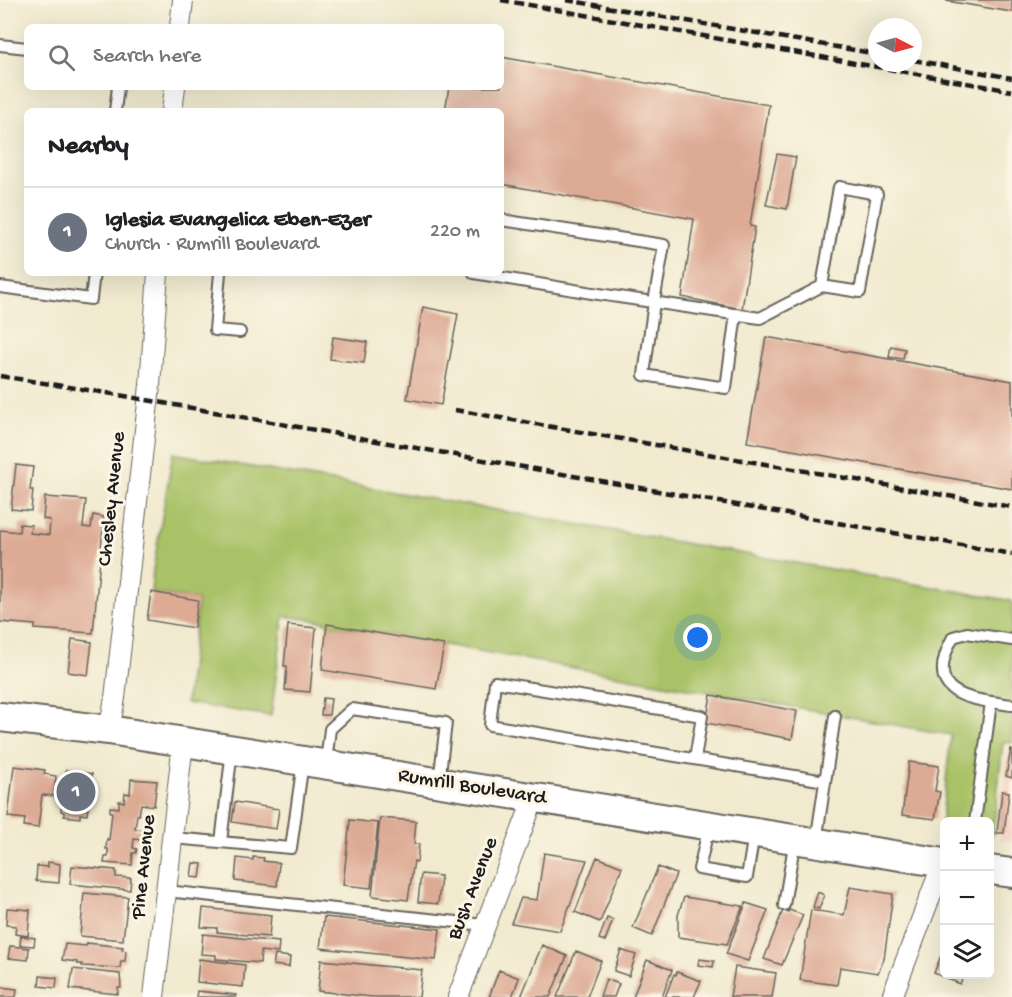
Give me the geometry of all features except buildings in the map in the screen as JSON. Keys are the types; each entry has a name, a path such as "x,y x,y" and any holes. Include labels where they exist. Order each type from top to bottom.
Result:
{"main road":[{"name":"Rumrill Boulevard","path":"0,717 109,730 940,862"},
{"path":"994,871 1012,873"}],"street":[{"path":"180,24 183,0"},
{"path":"172,108 174,90"},
{"name":"Chesley Avenue","path":"109,730 115,698 150,385 158,276"},
{"name":"Pine Avenue","path":"154,997 183,742"},
{"name":"Bush Avenue","path":"458,997 534,798"},
{"path":"891,997 941,871"}],"lane":[{"path":"0,45 24,48"},
{"path":"115,108 118,90"},
{"path":"493,276 760,318 822,286 860,292 878,194 839,187 822,286"},
{"path":"504,220 664,245 644,375 726,388 736,314"},
{"path":"0,287 91,299 94,276"},
{"path":"220,276 215,330 240,332"},
{"path":"1012,640 967,633 952,637 945,652 942,674 950,690 965,697 1012,705"},
{"path":"695,759 702,716 495,682 490,725 825,781"},
{"path":"976,817 991,702"},
{"path":"172,837 291,848 314,763 330,729 352,709 446,723 439,783"},
{"path":"784,905 825,781 835,716"},
{"path":"221,842 232,750"},
{"path":"709,825 699,869 747,878 754,833"},
{"path":"166,891 486,925"}],"shaded area":[{"path":"1009,747 1012,747 1012,841 1000,840"}],"green space":[{"path":"173,453 1012,601 1012,743 1003,742 994,825 994,817 942,817 951,735 326,622 284,616 271,716 186,703 198,600 151,592"}],"railway":[{"path":"501,0 1012,91"},
{"path":"566,0 868,52"},
{"path":"922,62 1012,78"},
{"path":"0,376 113,394 1012,554"},
{"path":"455,410 1012,507"}],"place":[{"name":"Iglesia Evangelica Eben-Ezer","path":"76,792"}]}
